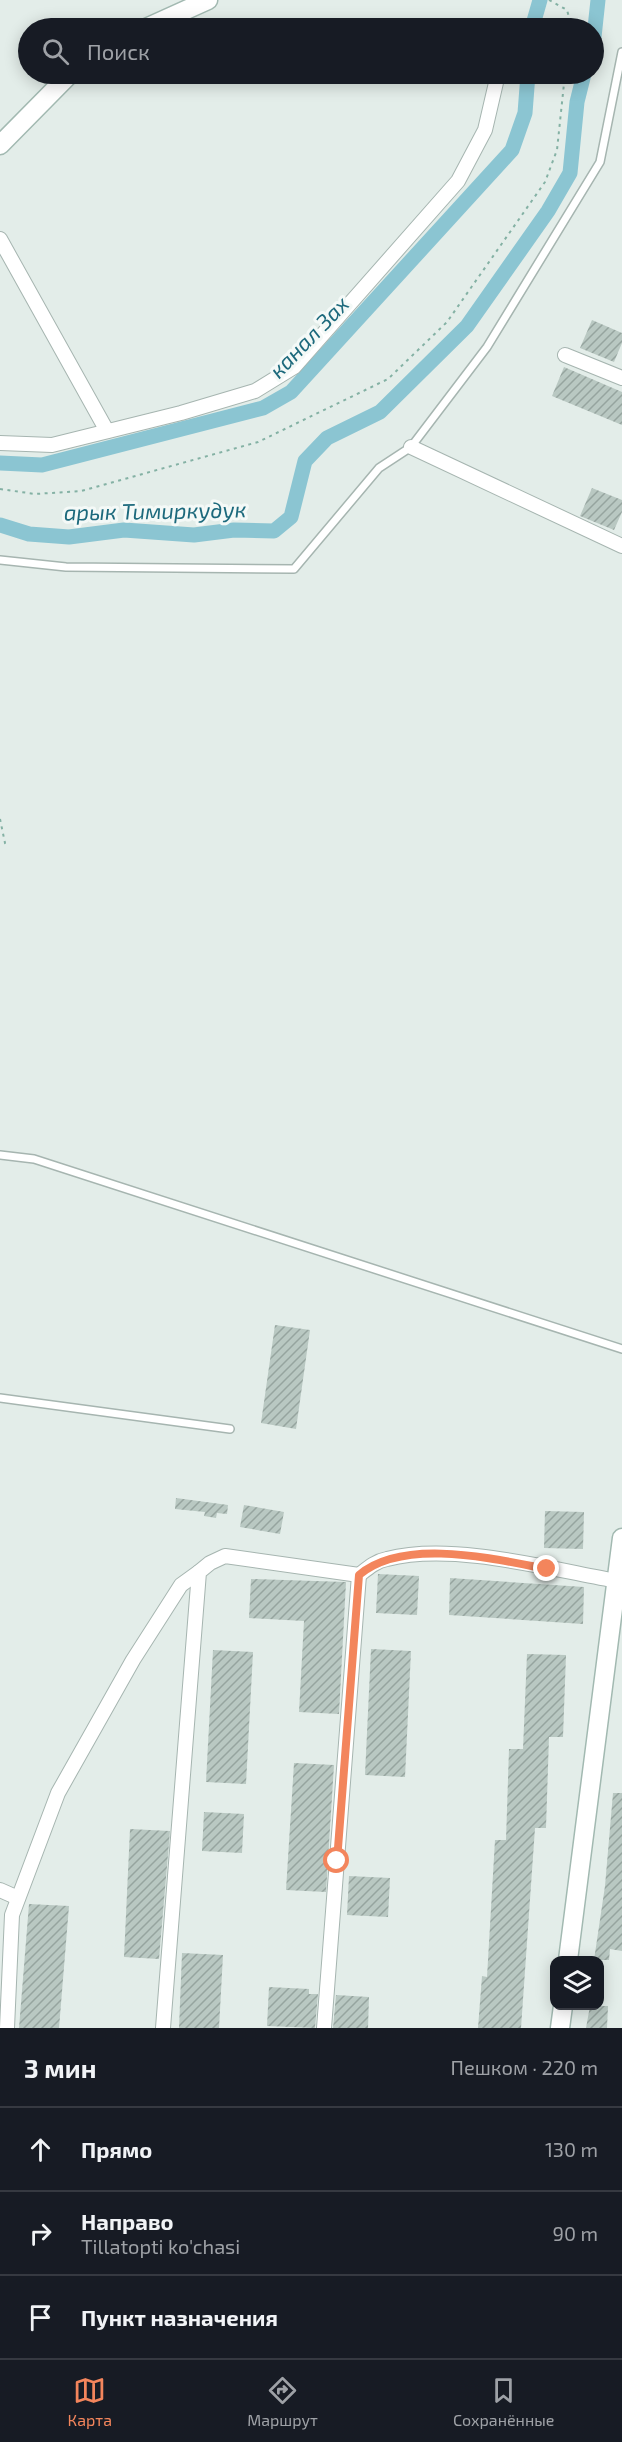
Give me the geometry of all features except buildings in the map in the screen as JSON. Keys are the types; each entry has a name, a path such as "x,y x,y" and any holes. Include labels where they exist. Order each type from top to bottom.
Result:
{"main road":[{"path":"168,18 208,0"},
{"path":"0,145 60,84"},
{"path":"569,1956 622,1538"},
{"path":"560,2028 562,2010"}],"street":[{"path":"0,443 52,445 255,391 294,368 458,181 485,130 496,84"},
{"path":"0,239 106,431"},
{"path":"565,356 622,378"},
{"path":"411,447 622,546"},
{"path":"324,2028 359,1575 370,1566 386,1559 440,1554 501,1560 617,1581"},
{"path":"7,2028 12,1915 58,1793 157,1622 181,1585 210,1563 225,1556 359,1575"},
{"path":"163,2028 199,1572"},
{"path":"0,1890 18,1898"}],"lane":[{"path":"0,560 66,567 294,569 380,468 411,447 487,346 600,162 622,52"},
{"path":"0,1155 34,1159 622,1349"},
{"path":"0,1398 230,1429"}],"path":[{"path":"551,1 567,10 569,18"},
{"path":"0,489 35,494 81,490 258,442 388,380 447,322 546,182 557,150 564,84"},
{"path":"0,819 5,843 0,844"}],"waterway":[{"name":"канал Зах","path":"535,18 540,0"},
{"name":"арык Тимиркудук","path":"596,18 598,0"},
{"name":"канал Зах","path":"0,463 42,465 263,408 291,392 512,150 525,113 527,84"},
{"name":"арык Тимиркудук","path":"0,525 29,534 69,537 124,530 194,535 234,530 274,531 291,517 305,461 327,438 380,412 467,326 548,211 570,173 577,102 582,84"}],"route":[{"path":"337,1861 359,1575 370,1566 386,1559 440,1554 501,1560 547,1569"}]}
